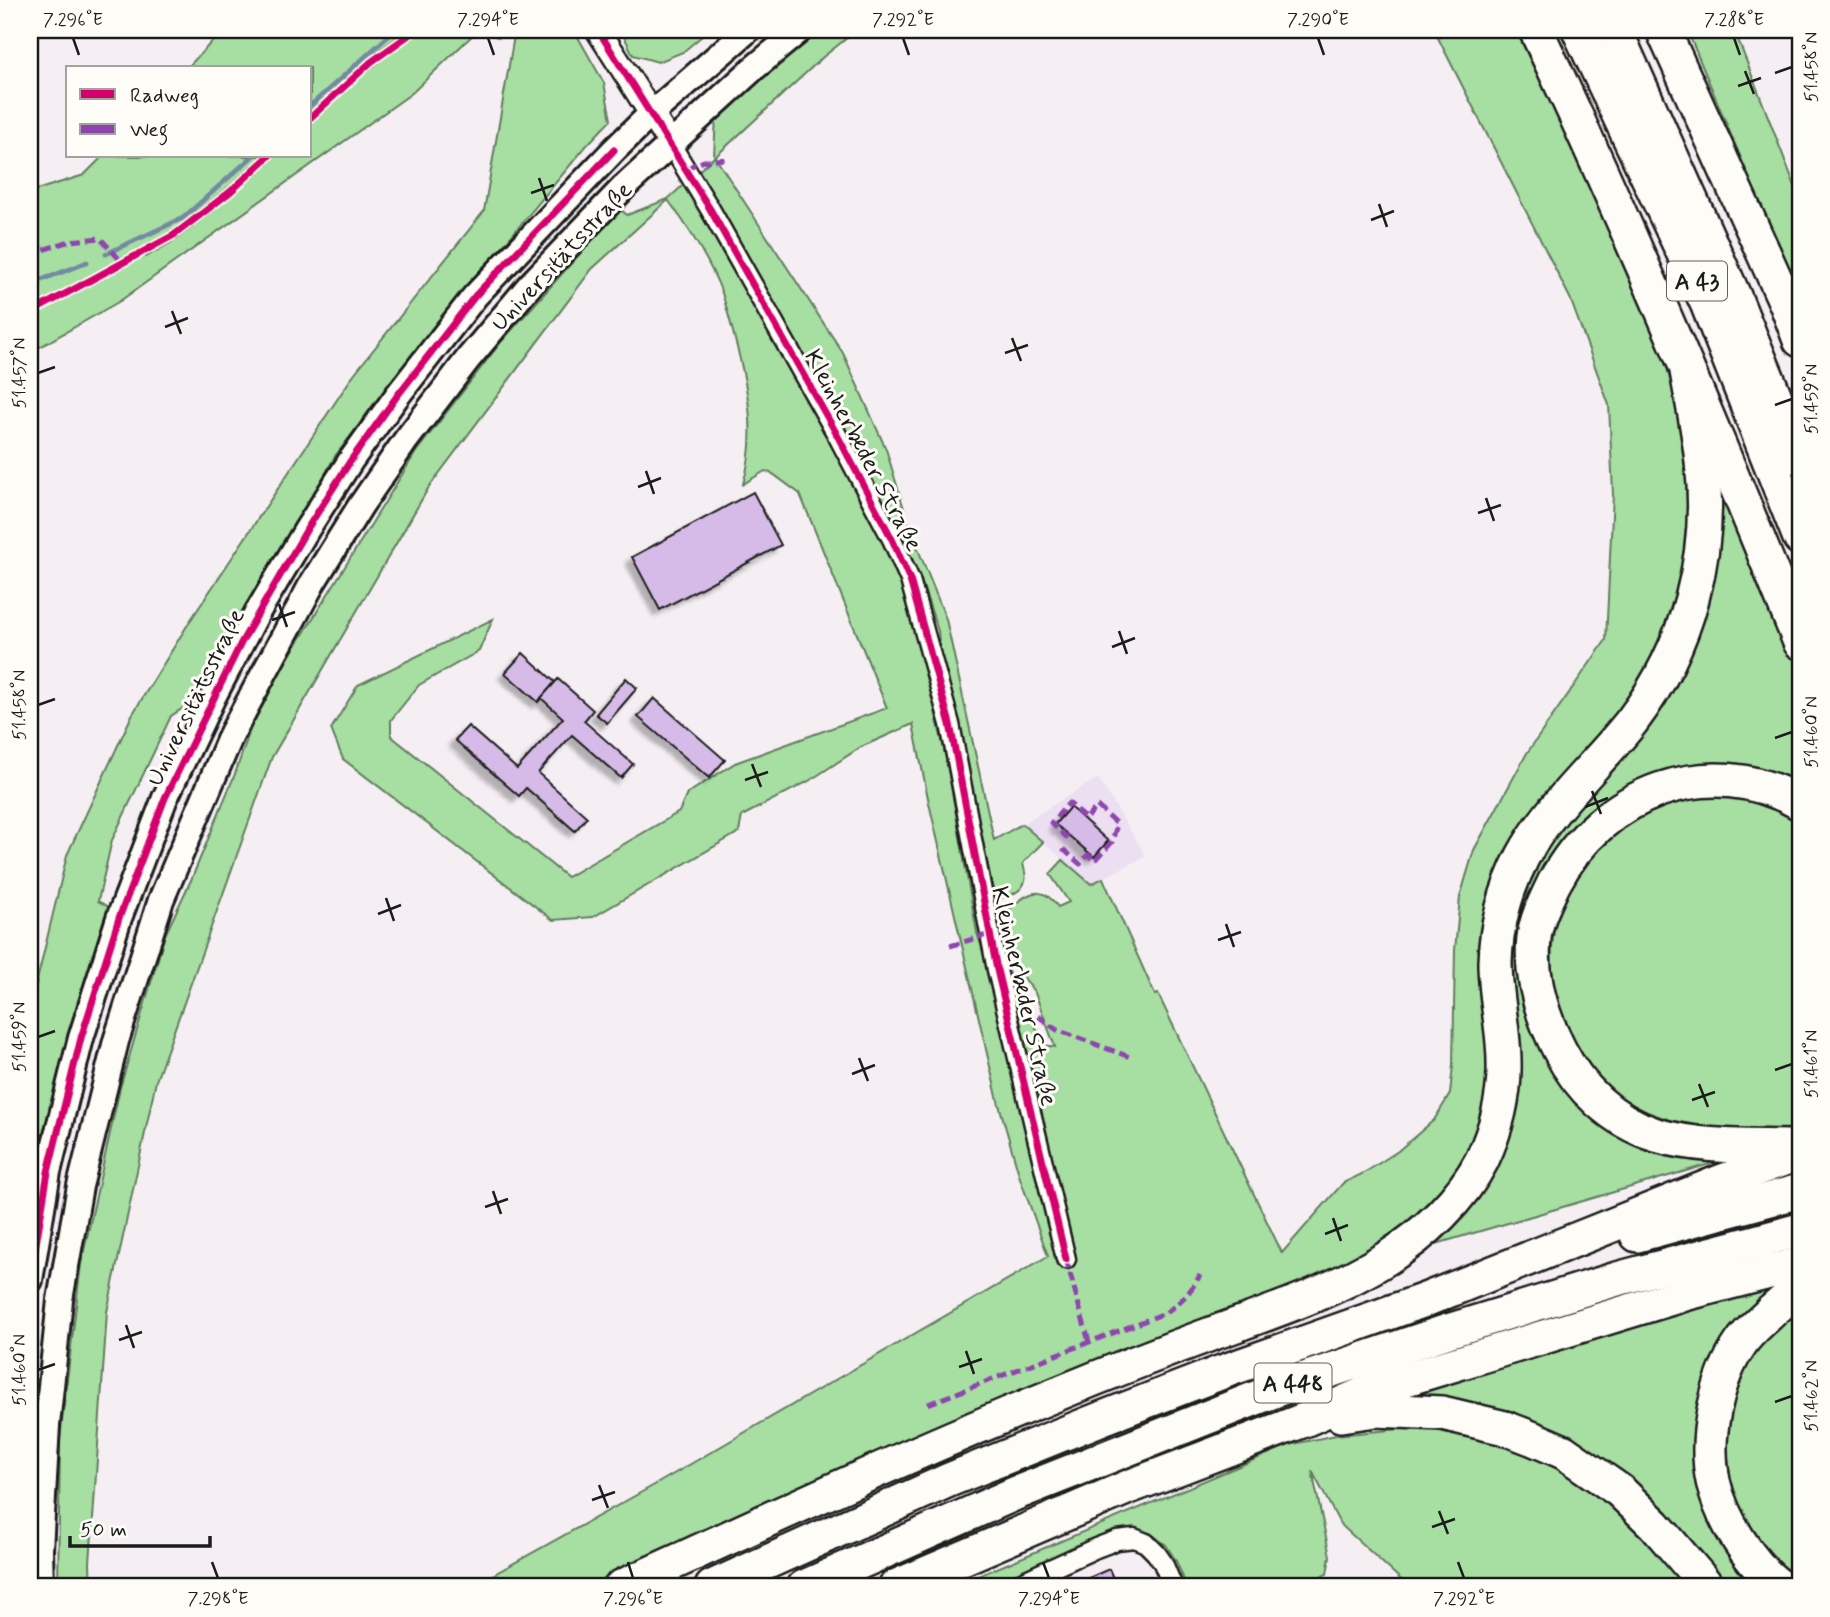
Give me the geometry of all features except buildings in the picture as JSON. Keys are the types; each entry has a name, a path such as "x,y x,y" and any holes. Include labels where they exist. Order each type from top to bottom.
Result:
{"highway":[{"path":"1536,30 1629,232 1728,463 1800,642"},
{"name":"A 43","path":"1579,30 1707,303 1800,538"},
{"name":"A 43","path":"1615,30 1733,295 1800,458"},
{"path":"1666,34 1800,340"},
{"path":"621,1587 813,1499 1054,1395 1297,1303 1356,1276 1407,1244 1440,1216 1463,1191 1481,1161 1493,1133 1502,1095 1504,1063 1495,964 1498,930 1505,898 1529,846 1559,803 1623,731 1649,696 1665,668 1690,607 1699,571 1704,510 1703,464 1687,371"},
{"path":"1800,803 1762,785 1734,780 1684,783 1650,792 1617,811 1591,832 1565,862 1546,900 1534,935 1533,967 1547,1026 1564,1060 1583,1087 1628,1123 1656,1135 1684,1140 1800,1147"},
{"path":"1425,1300 1720,1182 1800,1153"},
{"name":"A 448","path":"712,1587 949,1480 1222,1372 1425,1300 1640,1233 1800,1191"},
{"name":"A 448","path":"804,1587 1014,1494 1300,1381 1448,1331 1617,1279 1800,1230"},
{"path":"895,1587 1126,1488 1304,1420 1380,1387 1688,1293 1800,1264"},
{"path":"1781,1587 1757,1566 1740,1543 1720,1501 1713,1481 1712,1426 1717,1398 1741,1343 1768,1315 1800,1289"},
{"path":"1304,1420 1376,1410 1442,1413 1505,1428 1534,1439 1564,1452 1620,1491 1655,1525 1708,1587"}],"main road":[{"name":"Universitätsstraße","path":"30,1280 48,1172 82,1038 119,918 165,798 241,643 307,529 351,460 475,296 577,187 651,114 748,30"},
{"name":"Universitätsstraße","path":"41,1587 40,1550 47,1424 60,1300 80,1186 116,1041 162,900 232,733 313,582 361,505 468,359 530,285 609,201 670,143 800,30"}],"street":[{"name":"Kleinherbeder Straße","path":"598,30 710,209 835,431 910,580 950,723 997,970 1066,1259"},
{"path":"1011,1587 1096,1548 1117,1540 1134,1538 1146,1543 1156,1553 1173,1587"}],"shaded area":[{"path":"1098,778 1146,856 1091,884 1022,824"}],"green space":[{"path":"223,30 407,30 375,53 312,110 312,66 189,66"},
{"path":"423,30 478,30 412,93 120,301 38,348 30,349 30,192 84,175 101,158 261,158 169,234 138,249 146,257 177,239 211,212 270,158 312,158 312,120 393,51"},
{"path":"515,30 574,30 604,83 611,120 587,145 438,324 335,456 276,564 191,703 171,716 112,840 98,901 112,909 30,1208 30,1010 67,855 132,715 190,621 354,374 484,211"},
{"path":"621,30 709,30 683,52 658,62 633,55"},
{"path":"820,30 857,30 823,57 715,157 843,353 886,449 910,529 946,619 994,840 1022,824 1043,842 1023,863 1026,879 1021,889 1009,896 995,898 940,653 938,631 920,577 902,582 912,612 946,758 977,933 998,996 1013,988 1019,991 1044,1045 1055,1047 1035,993 1005,957 1000,917 1022,899 1036,893 1051,898 1058,907 1069,902 1050,874 1063,860 1091,884 1103,878 1155,995 1158,994 1282,1253 1343,1183 1398,1151 1434,1120 1450,1094 1455,950 1460,897 1474,850 1527,753 1606,640 1613,494 1609,405 1570,298 1434,30 1516,30 1577,159 1629,260 1667,368 1682,425 1691,512 1679,601 1646,677 1509,854 1491,1072 1478,1137 1449,1188 1373,1253 795,1496 586,1587 471,1587 658,1483 1048,1256 1020,1178 998,1101 913,724 861,747 809,781 742,816 739,832 593,917 553,920 343,759 331,729 358,685 493,619 479,651 419,685 391,720 391,736 567,877 679,812 687,794 735,763 887,708 800,494 765,471 743,484 750,450 750,417 732,329 722,293 711,268 668,200 592,269 429,487 272,757 156,1081 107,1312 90,1563 91,1587 58,1587 60,1439 81,1264 120,1088 165,935 235,774 258,707 416,452 501,342 620,209 627,215 668,199 714,157 716,115"},
{"path":"1687,30 1737,30 1739,42 1800,199 1800,299"},
{"path":"1713,454 1800,671 1800,790 1659,781 1543,882 1555,1068 1727,1159 1419,1249 1476,1192 1509,935 1544,840 1651,715"},
{"path":"1724,797 1751,800 1775,808 1800,824 1800,1128 1760,1130 1700,1126 1681,1123 1643,1110 1613,1090 1589,1063 1564,1020 1556,996 1552,973 1555,926 1562,903 1587,859 1619,831 1656,810 1692,799"},
{"path":"1788,1282 1703,1437 1767,1587 1717,1587 1633,1490 1404,1396 1651,1320"},
{"path":"1800,1307 1800,1581 1778,1563 1760,1543 1746,1520 1735,1495 1729,1469 1728,1442 1731,1414 1750,1359 1756,1348"},
{"path":"1412,1428 1456,1432 1528,1453 1594,1489 1649,1539 1687,1587 1409,1587 1340,1524 1312,1471 1330,1556 1327,1574 1294,1587 1187,1587 1166,1545 1150,1533 1129,1530 1088,1542 990,1587 952,1587 1289,1445 1336,1435"}],"waterway":[{"path":"312,104 394,31"},
{"path":"106,254 183,218 251,158"},
{"path":"30,285 87,262"}],"marked path":[{"path":"497,38 500,30"},
{"path":"686,168 704,161 726,159"},
{"path":"30,254 70,241 100,238 122,262"},
{"path":"1063,849 1080,864 1088,855 1095,861 1112,842 1117,824 1097,806 1086,819 1069,803 1051,823 1071,841"},
{"path":"950,946 990,934"},
{"path":"1038,1016 1057,1030 1130,1057"},
{"path":"1066,1259 1089,1342"},
{"path":"928,1404 1165,1313 1185,1296 1200,1275"}],"cycle path":[{"path":"312,116 371,62 416,30"},
{"path":"598,30 710,209 835,431 892,539 910,580 950,724 997,970 1066,1259"},
{"path":"30,1280 48,1172 81,1038 119,918 165,798 241,643 307,529 351,460 397,396 475,296 614,150"},
{"path":"30,311 174,235 230,192 267,158"}]}
